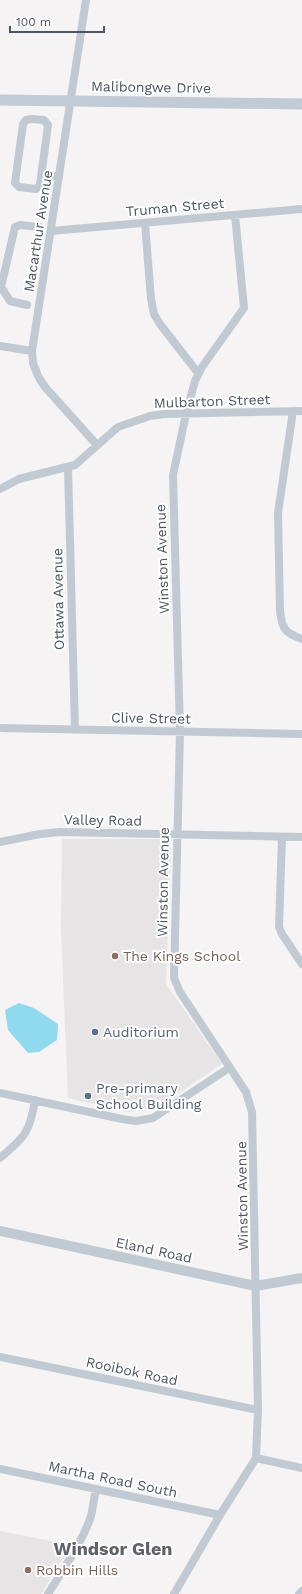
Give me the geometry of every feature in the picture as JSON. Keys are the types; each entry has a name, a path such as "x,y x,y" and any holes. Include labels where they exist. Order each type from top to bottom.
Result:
{"main road":[{"name":"Malibongwe Drive","path":"0,100 302,108"},
{"name":"Malibongwe Drive","path":"0,104 302,104"}],"street":[{"name":"Macarthur Avenue","path":"86,0 32,351 33,364 45,387 97,445"},
{"path":"28,120 44,120 47,124 42,175 40,185 37,189 19,187 16,185 15,180 22,129 23,124 28,120"},
{"path":"42,175 59,178"},
{"name":"Truman Street","path":"51,231 302,209"},
{"name":"Winston Avenue","path":"174,1594 220,1515 256,1458 258,1410 254,1120 246,1092 229,1068 175,982 180,732 173,486 174,467 186,414 198,373 244,308 235,215"},
{"path":"144,223 151,299 154,314 198,373"},
{"path":"27,305 10,301 0,287 15,227 20,225 39,227"},
{"path":"0,346 32,351"},
{"path":"293,411 278,513 280,611 281,621 285,629 291,635 302,639"},
{"name":"Mulbarton Street","path":"0,488 19,480 68,467 80,461 111,431 124,424 155,415 302,411"},
{"name":"Ottawa Avenue","path":"68,467 75,729"},
{"name":"Clive Street","path":"0,728 302,734"},
{"name":"Valley Road","path":"0,842 52,832 302,837"},
{"path":"282,837 279,926 282,934 302,964"},
{"path":"0,1093 122,1119 143,1121 152,1118 229,1068"},
{"path":"0,1158 16,1144 28,1129 35,1100"},
{"name":"Eland Road","path":"0,1231 256,1286 302,1278"},
{"name":"Rooibok Road","path":"0,1357 258,1410"},
{"path":"256,1458 302,1468"},
{"name":"Martha Road South","path":"0,1469 220,1515"},
{"path":"48,1594 88,1524 96,1488"}],"shaded area":[{"name":"The Kings School","path":"62,839 163,839 171,846 166,984 222,1064 173,1097 143,1110 128,1112 68,1098 61,928"},
{"name":"Robbin Hills","path":"0,1531 71,1545 41,1594 0,1594"}],"water":[{"path":"19,1003 34,1008 58,1024 57,1040 39,1052 28,1053 8,1030 5,1010"}],"place":[{"name":"The Kings School","path":"115,956"},
{"name":"Auditorium","path":"95,1032"},
{"name":"Pre-primary School Building","path":"88,1096"},
{"name":"Robbin Hills","path":"28,1570"}],"district":[{"name":"Windsor Glen","path":"113,1549"}]}
